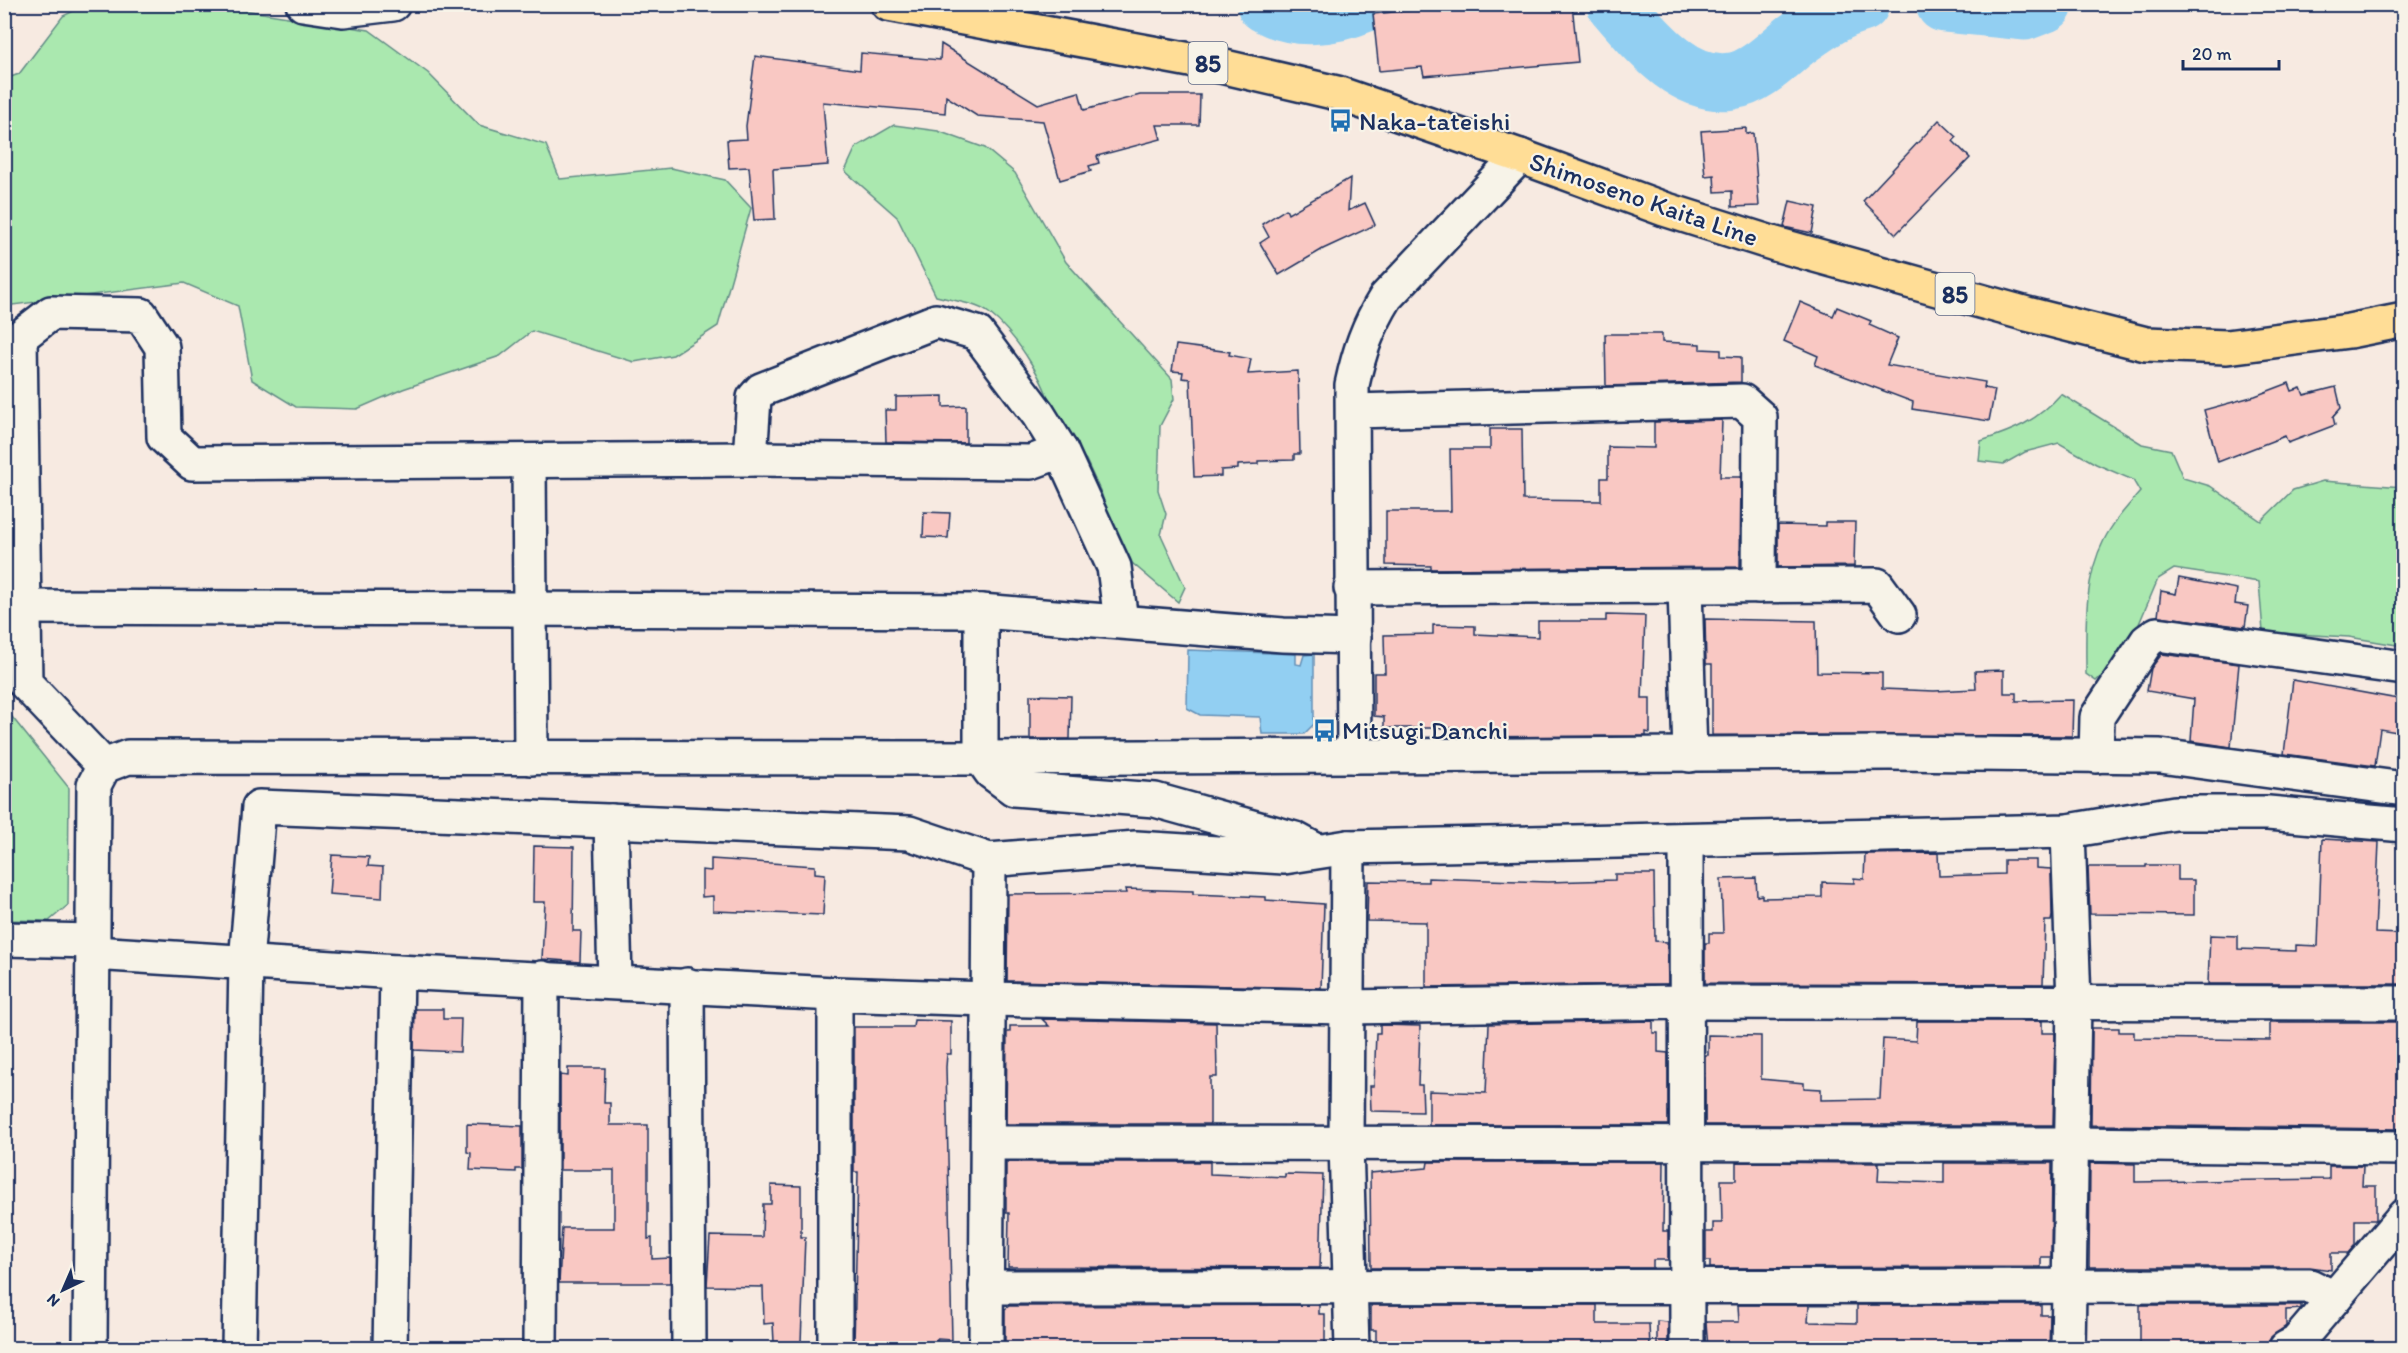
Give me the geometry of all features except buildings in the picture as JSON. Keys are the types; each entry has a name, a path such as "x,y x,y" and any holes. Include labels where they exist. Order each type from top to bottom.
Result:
{"main road":[{"name":"Shimoseno Kaita Line","path":"888,4 1212,64 1337,93 1520,156 1664,209 1775,244 2027,314 2146,344 2227,347 2349,331 2403,320"}],"street":[{"path":"303,4 343,10 393,4"},
{"path":"1354,756 1354,637 1351,588 1352,385 1362,343 1380,306 1410,271 1520,156"},
{"path":"104,766 25,683 20,337 51,313 141,315 162,347 164,437 192,464 750,459 1031,462 1060,451"},
{"path":"750,459 754,398 761,390 936,321 977,333 1038,414 1060,451 1114,567 1121,621"},
{"path":"1353,411 1742,401 1760,417 1759,586"},
{"path":"529,461 531,758"},
{"path":"1351,588 1877,585 1899,615"},
{"path":"1685,587 1690,755"},
{"path":"24,608 530,611 981,610 1284,634 1354,637"},
{"path":"981,610 981,758 991,772 1014,789 1155,800 1333,849"},
{"path":"2096,756 2097,717 2147,641 2157,634 2403,668"},
{"path":"90,1348 94,785 104,766 128,757 2160,756 2403,789"},
{"path":"239,1348 246,962 259,807 909,833 989,860 1136,848 1284,856 1333,849 2068,831 2175,813 2268,813 2403,825"},
{"path":"611,821 615,982"},
{"path":"2068,831 2074,1002 2068,1348"},
{"path":"1686,840 1687,1348"},
{"path":"1333,849 1345,1007 1346,1144 1352,1285 1352,1348"},
{"path":"986,1348 989,860"},
{"path":"4,939 246,962 397,972 835,994 989,999 1345,1007 1686,1002 2403,1003"},
{"path":"390,1348 397,972"},
{"path":"540,1348 542,978"},
{"path":"687,985 689,1348"},
{"path":"835,994 835,1348"},
{"path":"987,1143 2073,1144 2403,1148"},
{"path":"2286,1348 2296,1343 2403,1216"},
{"path":"986,1287 2310,1286 2334,1298"}],"green space":[{"path":"86,5 213,5 369,30 428,73 479,125 546,145 560,179 671,168 725,180 751,208 718,326 673,355 634,362 532,331 500,356 403,389 357,409 296,407 252,380 238,306 184,283 5,306 5,79 19,74 63,16"},
{"path":"894,125 938,131 985,148 1015,173 1066,262 1172,379 1174,399 1160,426 1158,490 1166,514 1161,535 1185,587 1178,602 1132,563 1110,528 1102,495 1086,460 1053,423 1047,395 1021,348 1000,322 989,313 970,304 936,296 897,217 845,171 856,147"},
{"path":"2061,394 2142,444 2171,450 2183,478 2210,486 2261,521 2293,490 2323,481 2403,487 2403,646 2349,637 2263,632 2259,582 2174,569 2158,579 2136,631 2119,660 2096,681 2086,674 2087,606 2097,555 2120,515 2140,492 2133,480 2096,464 2059,443 2025,452 2004,464 1979,461 1981,441 2025,424"},
{"path":"4,707 69,788 68,905 49,921 5,920"}],"water":[{"path":"1188,650 1296,654 1296,664 1301,665 1304,655 1314,654 1314,724 1304,734 1262,734 1260,717 1200,715 1187,708"}],"waterway":[{"path":"1265,4 1289,13 1314,16 1340,12 1364,4"},
{"path":"1615,4 1666,58 1697,77 1714,81 1732,81 1750,75 1820,23 1835,14 1861,4"},
{"path":"1944,4 2024,12 2045,4"}],"place":[{"name":"Naka-tateishi","path":"1341,121"},
{"name":"Mitsugi Danchi","path":"1324,730"}]}
